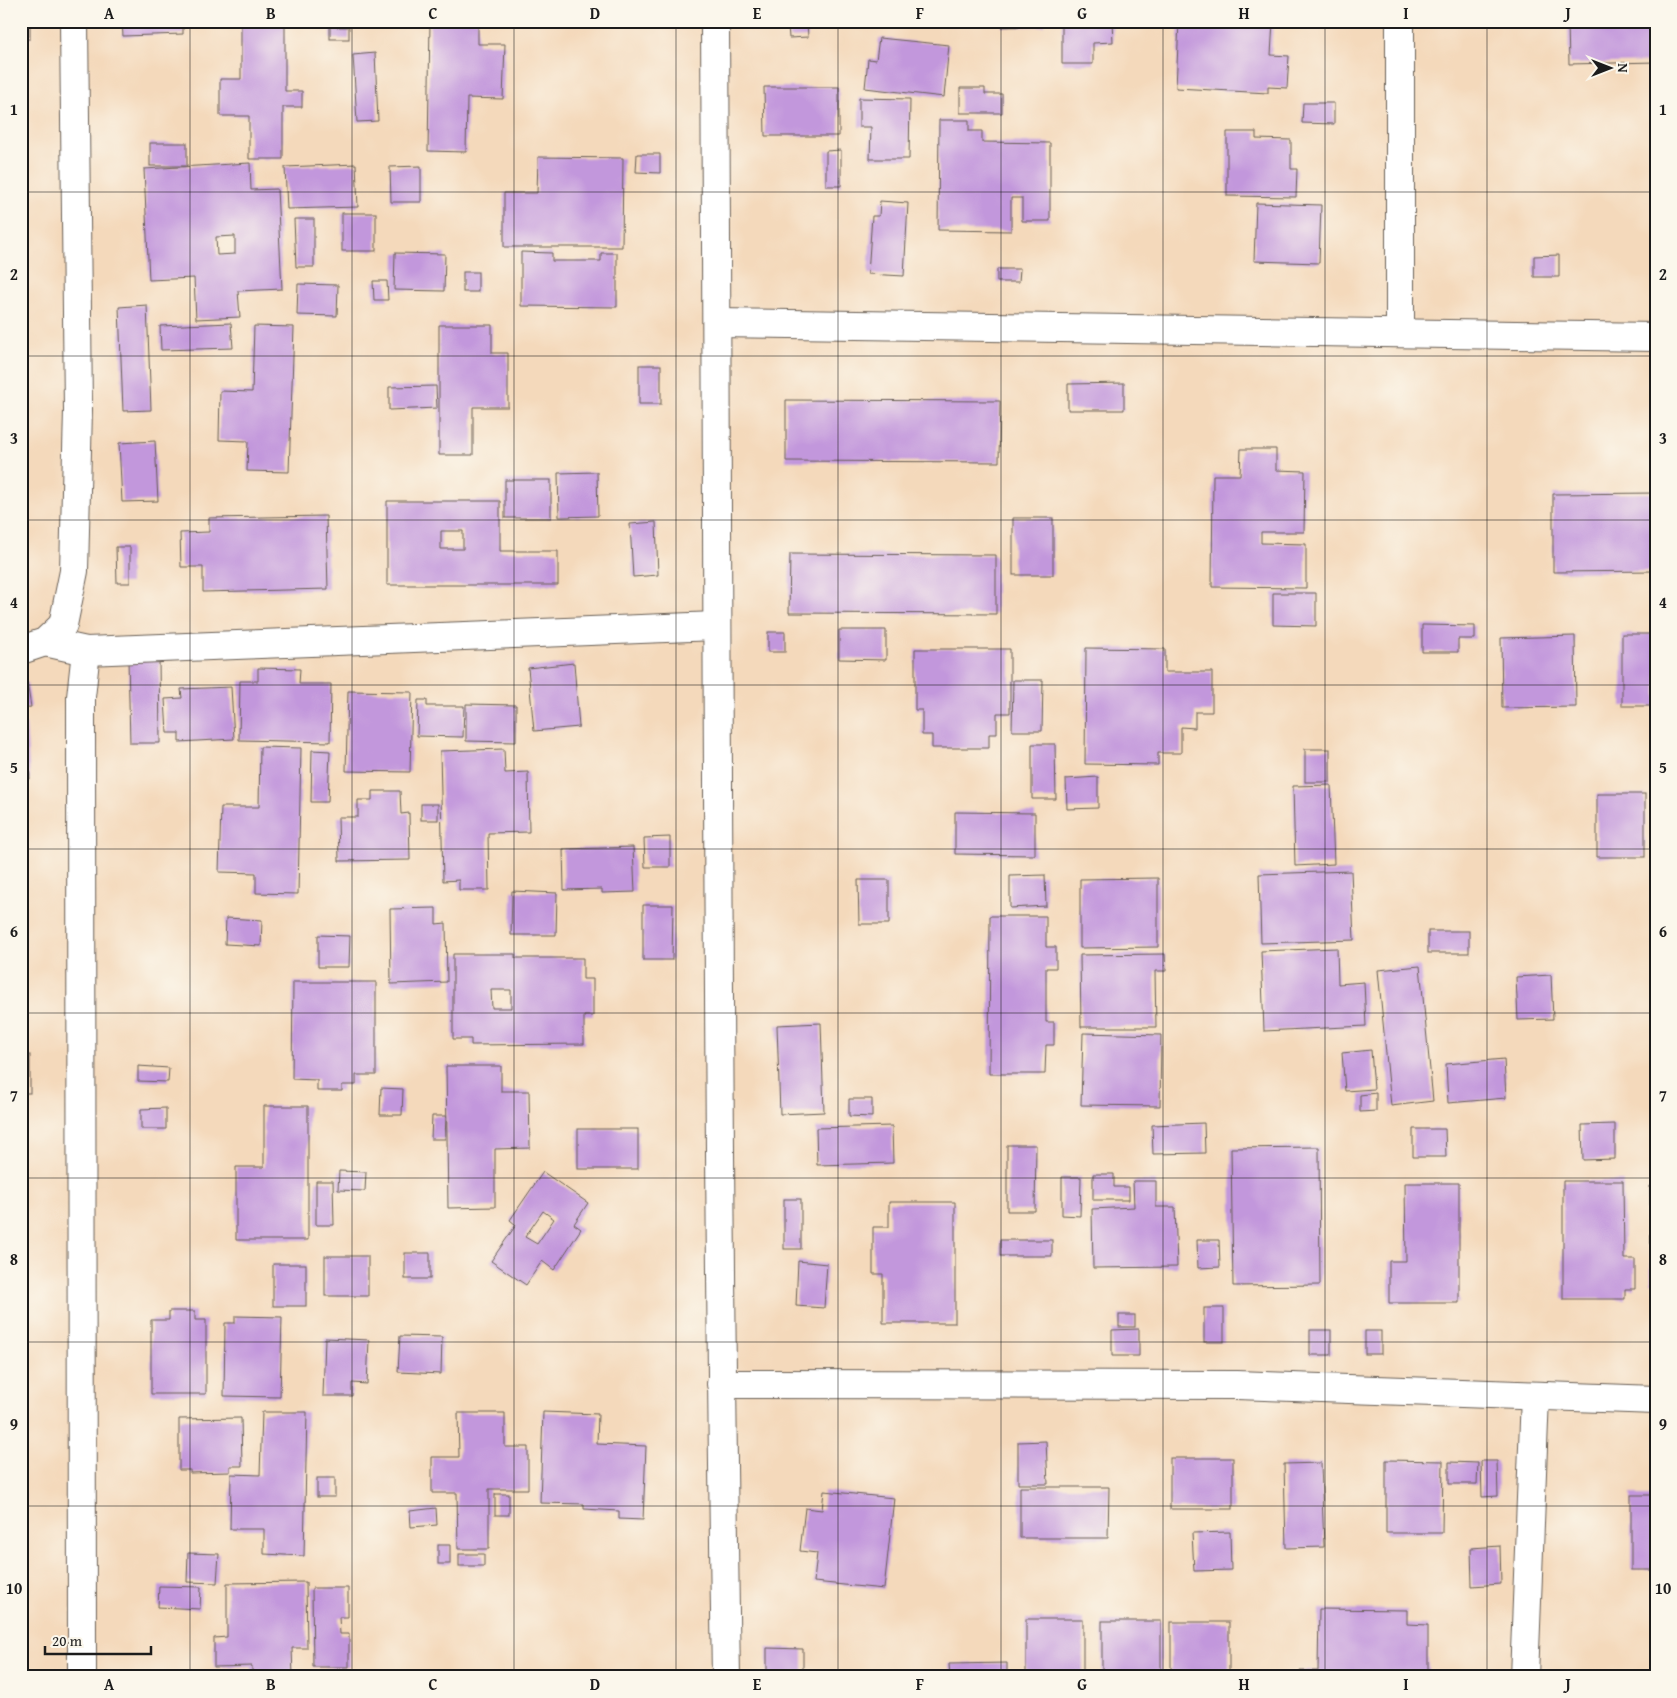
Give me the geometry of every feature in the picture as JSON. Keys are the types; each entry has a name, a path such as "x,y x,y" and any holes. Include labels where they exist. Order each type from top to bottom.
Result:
{"street":[{"path":"33,646 63,625 74,571 78,410 74,21"},
{"path":"715,21 717,323 716,626 721,1384 726,1677"},
{"path":"1400,21 1400,333"},
{"path":"717,323 1656,337"},
{"path":"33,646 86,651 716,626"},
{"path":"82,1677 81,698 86,651"},
{"path":"721,1384 1237,1385 1656,1400"},
{"path":"1524,1677 1535,1396"}],"building":[{"path":"21,21 30,22 30,39 21,39"},
{"path":"122,21 183,21 183,34 123,36"},
{"path":"241,21 285,21 285,91 302,91 302,107 283,107 283,159 249,159 249,116 220,116 220,79 241,79"},
{"path":"430,21 478,21 478,44 505,44 503,99 467,98 466,152 428,151"},
{"path":"775,21 807,21 808,37 789,38 788,25 775,25"},
{"path":"904,21 956,21 956,26 904,23"},
{"path":"1002,21 1045,21 1045,26 1002,27"},
{"path":"1062,21 1112,21 1113,42 1093,43 1093,64 1062,64"},
{"path":"1179,21 1273,21 1271,55 1289,56 1287,88 1268,87 1268,93 1176,88"},
{"path":"1656,21 1656,62 1569,64 1568,22"},
{"path":"330,27 349,27 349,39 330,39"},
{"path":"879,38 949,45 944,97 865,88 868,59 876,60"},
{"path":"375,53 378,121 357,122 353,55"},
{"path":"764,87 839,87 839,136 765,136"},
{"path":"960,88 985,88 985,94 1002,94 1002,113 960,113"},
{"path":"859,98 910,99 909,159 870,159 871,127 859,127"},
{"path":"1303,103 1334,103 1334,124 1302,123"},
{"path":"939,120 969,120 969,131 982,131 982,142 1050,143 1050,221 1022,221 1022,198 1011,198 1011,231 938,230"},
{"path":"1227,132 1256,132 1256,139 1291,140 1291,169 1297,169 1296,197 1227,196"},
{"path":"150,143 187,143 187,166 150,166"},
{"path":"841,150 841,186 826,186 826,151"},
{"path":"637,154 660,154 660,173 636,172"},
{"path":"538,157 623,158 622,247 504,247 504,193 537,193"},
{"path":"250,163 251,190 277,189 282,289 238,291 240,317 196,319 194,278 149,280 144,169","holes":["235,236 235,254 217,255 216,237"]},
{"path":"356,164 358,207 287,209 285,167"},
{"path":"421,166 421,202 391,202 390,167"},
{"path":"880,201 908,203 904,276 868,274 872,216 879,216"},
{"path":"1256,203 1321,205 1319,263 1254,261"},
{"path":"342,213 376,213 376,251 342,251"},
{"path":"294,219 314,219 314,267 296,267"},
{"path":"521,252 552,253 552,261 601,261 601,253 617,253 617,307 521,306"},
{"path":"395,253 445,254 444,291 394,290"},
{"path":"1559,255 1559,277 1534,277 1534,256"},
{"path":"997,269 1020,269 1019,282 997,282"},
{"path":"463,272 478,272 478,292 463,292"},
{"path":"373,281 387,281 388,300 374,300"},
{"path":"298,284 338,285 337,316 297,315"},
{"path":"147,305 151,410 123,411 119,307"},
{"path":"231,323 233,348 161,350 160,326"},
{"path":"439,325 492,325 492,353 508,353 508,407 473,407 473,455 439,455"},
{"path":"254,326 294,327 289,472 247,471 248,441 219,440 220,391 252,392"},
{"path":"639,365 661,365 661,404 639,404"},
{"path":"1124,383 1124,410 1068,410 1068,384"},
{"path":"21,386 23,386 25,471 21,471"},
{"path":"436,386 437,408 389,410 389,387"},
{"path":"786,400 1000,401 999,462 786,461"},
{"path":"155,441 158,501 122,502 119,443"},
{"path":"1241,449 1276,449 1276,470 1305,471 1304,532 1261,532 1261,543 1306,544 1306,588 1212,587 1213,475 1240,475"},
{"path":"597,472 598,516 559,517 558,473"},
{"path":"505,480 551,480 551,518 505,518"},
{"path":"1656,493 1656,571 1553,572 1553,494"},
{"path":"23,494 24,535 21,535 21,495"},
{"path":"387,501 500,501 500,551 558,551 558,585 387,585","holes":["441,531 463,531 463,549 441,549"]},
{"path":"326,516 328,589 203,592 203,567 181,567 180,533 209,532 209,518"},
{"path":"1013,518 1053,518 1053,575 1013,575"},
{"path":"656,522 658,575 633,577 630,524"},
{"path":"116,547 130,547 130,583 117,583"},
{"path":"790,554 996,555 996,614 789,613"},
{"path":"1273,593 1316,593 1316,626 1273,625"},
{"path":"1422,625 1475,626 1475,639 1458,639 1458,652 1422,652"},
{"path":"839,630 886,630 886,660 839,659"},
{"path":"768,632 785,632 785,652 768,652"},
{"path":"1622,634 1656,634 1656,706 1622,706"},
{"path":"1575,636 1576,707 1502,708 1501,638"},
{"path":"1086,648 1165,649 1165,672 1212,672 1212,712 1195,712 1195,728 1181,727 1181,753 1158,753 1158,765 1085,764"},
{"path":"915,649 1010,649 1010,713 997,713 997,734 989,734 989,748 932,748 932,735 922,735 922,710 915,710"},
{"path":"128,659 159,659 160,743 130,743"},
{"path":"574,663 579,727 534,731 528,668"},
{"path":"258,668 300,669 299,684 331,684 330,742 239,740 240,681 258,681"},
{"path":"1013,680 1043,680 1042,731 1012,731"},
{"path":"27,682 31,707 21,708 21,683"},
{"path":"231,687 234,739 179,742 179,733 167,733 165,699 182,698 181,689"},
{"path":"348,691 412,692 410,772 346,771"},
{"path":"418,700 427,700 427,706 464,706 463,737 417,736"},
{"path":"466,704 516,705 516,742 466,741"},
{"path":"26,724 30,779 21,780 21,725"},
{"path":"1032,744 1055,744 1056,799 1032,799"},
{"path":"260,747 301,748 298,894 256,893 256,873 219,872 221,807 259,807"},
{"path":"504,749 505,773 528,772 529,832 488,833 489,890 459,890 459,880 443,881 440,751"},
{"path":"1305,749 1330,749 1330,782 1305,782"},
{"path":"312,750 330,751 328,802 311,802"},
{"path":"1098,777 1098,808 1067,809 1066,779"},
{"path":"1331,785 1334,864 1295,866 1293,786"},
{"path":"372,791 400,791 401,814 409,813 410,860 339,861 338,817 358,817 358,800 372,800"},
{"path":"1597,794 1645,794 1645,857 1597,857"},
{"path":"421,804 438,804 438,820 421,820"},
{"path":"955,812 1035,813 1035,855 955,854"},
{"path":"670,837 670,867 645,867 644,838"},
{"path":"633,847 635,892 602,893 602,889 564,890 563,849"},
{"path":"1351,871 1354,940 1261,943 1259,874"},
{"path":"1045,875 1046,906 1010,908 1010,876"},
{"path":"1158,878 1158,947 1080,948 1080,879"},
{"path":"858,880 889,880 889,924 859,924"},
{"path":"512,891 557,893 556,935 511,935"},
{"path":"643,905 673,905 672,960 643,960"},
{"path":"21,906 25,906 25,1011 21,1011"},
{"path":"436,908 436,924 446,923 447,982 391,984 390,909"},
{"path":"990,916 1046,916 1046,947 1056,947 1056,968 1046,968 1046,1022 1054,1022 1054,1045 1046,1045 1045,1074 989,1074"},
{"path":"226,918 262,920 261,946 225,944"},
{"path":"1428,931 1469,931 1469,953 1428,953"},
{"path":"318,935 350,936 349,967 318,967"},
{"path":"1337,948 1338,984 1364,982 1366,1026 1264,1031 1261,951"},
{"path":"453,954 515,954 515,958 583,958 583,979 593,979 593,1016 584,1016 584,1044 471,1045 471,1039 453,1039","holes":["491,990 511,990 511,1008 492,1008"]},
{"path":"1165,954 1166,971 1155,971 1156,1027 1081,1027 1080,955"},
{"path":"1420,966 1433,1101 1391,1106 1378,970"},
{"path":"1551,975 1553,1019 1518,1020 1516,977"},
{"path":"293,982 376,982 376,1075 356,1075 356,1085 342,1085 342,1091 317,1091 317,1080 292,1079"},
{"path":"821,1023 824,1112 780,1114 777,1025"},
{"path":"1083,1033 1161,1035 1160,1106 1081,1105"},
{"path":"1371,1050 1374,1089 1345,1091 1342,1053"},
{"path":"21,1055 30,1055 30,1093 21,1093"},
{"path":"1504,1059 1506,1098 1448,1103 1446,1064"},
{"path":"138,1066 169,1068 168,1082 138,1081"},
{"path":"446,1066 501,1066 501,1091 529,1091 530,1148 495,1149 495,1207 448,1208"},
{"path":"381,1088 403,1089 402,1115 380,1115"},
{"path":"1376,1093 1376,1111 1360,1112 1360,1095"},
{"path":"849,1099 872,1099 872,1117 849,1116"},
{"path":"264,1106 308,1106 308,1240 236,1240 236,1167 264,1167"},
{"path":"166,1108 166,1129 141,1129 141,1109"},
{"path":"432,1116 446,1116 445,1139 431,1139"},
{"path":"1204,1123 1205,1153 1153,1154 1152,1125"},
{"path":"1615,1124 1615,1159 1583,1160 1582,1125"},
{"path":"892,1126 893,1163 817,1165 816,1128"},
{"path":"578,1129 638,1129 638,1169 578,1169"},
{"path":"1413,1129 1445,1129 1446,1157 1413,1157"},
{"path":"1007,1145 1036,1145 1035,1211 1007,1211"},
{"path":"1319,1147 1320,1285 1233,1286 1231,1148"},
{"path":"339,1171 366,1172 365,1191 338,1190"},
{"path":"543,1172 588,1203 574,1224 581,1229 554,1270 542,1261 526,1285 491,1261 516,1225 510,1220","holes":["543,1211 554,1219 537,1244 525,1237"]},
{"path":"1093,1174 1114,1174 1114,1187 1129,1187 1129,1200 1093,1200"},
{"path":"1062,1177 1081,1177 1080,1216 1062,1215"},
{"path":"316,1181 333,1181 334,1225 316,1225"},
{"path":"1133,1181 1156,1181 1156,1207 1175,1207 1177,1267 1093,1268 1092,1209 1134,1207"},
{"path":"1563,1181 1623,1181 1624,1259 1635,1259 1635,1289 1625,1289 1625,1299 1563,1299"},
{"path":"1405,1183 1459,1183 1459,1303 1389,1303 1389,1261 1406,1261"},
{"path":"1650,1186 1656,1186 1656,1283 1651,1283"},
{"path":"784,1199 801,1199 801,1249 784,1249"},
{"path":"889,1202 955,1202 955,1323 883,1323 883,1274 873,1274 873,1227 889,1227"},
{"path":"1000,1240 1052,1240 1052,1256 1000,1256"},
{"path":"1197,1240 1219,1240 1220,1267 1198,1268"},
{"path":"405,1253 430,1253 430,1279 405,1279"},
{"path":"325,1256 368,1256 368,1296 325,1296"},
{"path":"798,1261 827,1264 824,1308 796,1306"},
{"path":"273,1264 306,1264 306,1306 273,1306"},
{"path":"1204,1308 1224,1308 1224,1342 1204,1342"},
{"path":"169,1311 195,1311 195,1320 206,1320 206,1394 151,1394 151,1320 169,1320"},
{"path":"1119,1315 1135,1315 1135,1327 1119,1327"},
{"path":"235,1316 282,1317 280,1397 224,1396 225,1323 235,1323"},
{"path":"1139,1329 1139,1356 1112,1356 1112,1330"},
{"path":"1310,1330 1331,1330 1331,1355 1310,1355"},
{"path":"1365,1331 1381,1331 1381,1354 1365,1354"},
{"path":"400,1336 442,1337 441,1374 398,1372"},
{"path":"325,1338 369,1340 367,1384 352,1383 352,1396 323,1396"},
{"path":"262,1412 307,1412 304,1556 264,1554 264,1529 230,1529 231,1474 260,1475"},
{"path":"543,1412 598,1414 597,1444 646,1446 643,1520 619,1519 619,1511 584,1509 584,1504 540,1503"},
{"path":"458,1413 505,1413 505,1447 528,1447 528,1489 489,1489 489,1549 458,1549 457,1493 432,1493 432,1457 459,1457"},
{"path":"241,1418 242,1466 230,1466 230,1472 190,1473 190,1470 179,1470 179,1419"},
{"path":"1046,1441 1048,1484 1018,1484 1018,1442"},
{"path":"1170,1458 1233,1458 1233,1509 1170,1509"},
{"path":"1386,1460 1443,1461 1442,1533 1386,1533"},
{"path":"1481,1461 1497,1461 1498,1496 1482,1497"},
{"path":"1449,1462 1478,1463 1477,1484 1449,1484"},
{"path":"1321,1463 1324,1547 1286,1548 1284,1464"},
{"path":"317,1478 335,1478 335,1497 317,1497"},
{"path":"1020,1487 1109,1487 1108,1538 1020,1538"},
{"path":"824,1491 894,1498 884,1589 814,1582 817,1553 800,1551 805,1508 822,1510"},
{"path":"21,1492 25,1492 26,1523 21,1523"},
{"path":"495,1494 509,1494 509,1515 495,1515"},
{"path":"1631,1495 1656,1495 1656,1570 1631,1570"},
{"path":"436,1508 437,1525 411,1527 410,1511"},
{"path":"1230,1532 1231,1570 1194,1571 1192,1533"},
{"path":"438,1545 450,1545 450,1564 438,1564"},
{"path":"1500,1546 1501,1584 1472,1586 1471,1548"},
{"path":"188,1553 219,1554 217,1583 187,1582"},
{"path":"459,1554 484,1554 484,1566 459,1566"},
{"path":"306,1582 307,1648 292,1648 293,1677 252,1677 252,1666 214,1667 214,1638 227,1637 227,1583"},
{"path":"159,1586 201,1587 200,1609 158,1607"},
{"path":"312,1588 348,1588 348,1617 339,1617 340,1634 349,1634 349,1667 313,1667"},
{"path":"1319,1609 1407,1610 1407,1624 1428,1625 1428,1677 1300,1677 1300,1671 1318,1671"},
{"path":"1026,1619 1083,1619 1083,1677 1026,1677"},
{"path":"1102,1621 1161,1621 1161,1677 1102,1677"},
{"path":"1171,1622 1229,1622 1229,1677 1171,1677"},
{"path":"21,1647 25,1647 25,1675 21,1675"},
{"path":"767,1648 803,1649 803,1677 767,1677"},
{"path":"1007,1663 1007,1677 950,1677 949,1664"}]}
